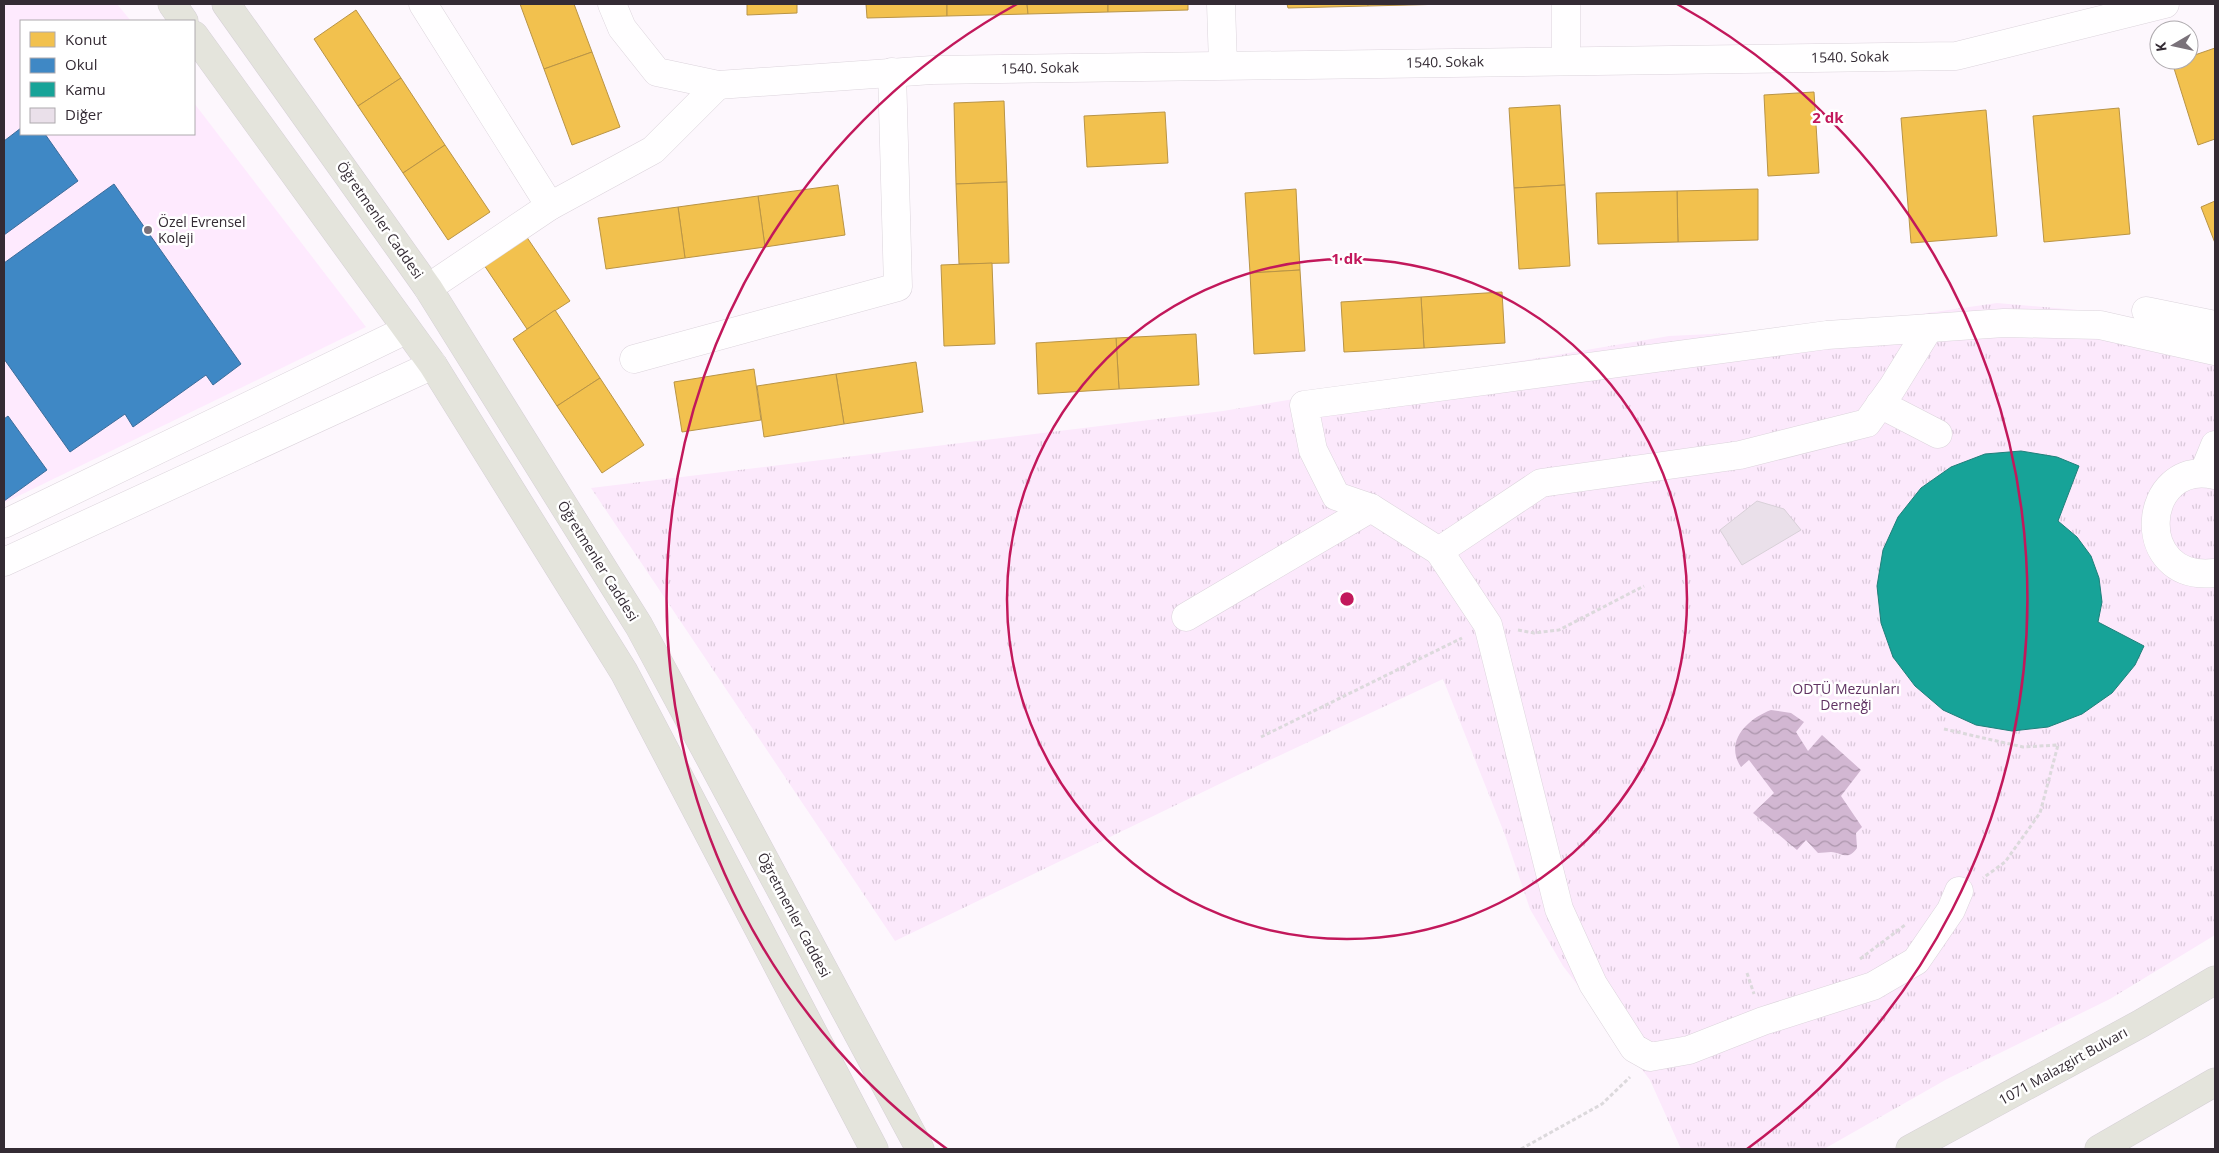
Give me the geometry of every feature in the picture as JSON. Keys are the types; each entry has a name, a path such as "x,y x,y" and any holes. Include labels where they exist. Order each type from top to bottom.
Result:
{"main road":[{"path":"172,4 183,20"},
{"name":"Öğretmenler Caddesi","path":"226,4 428,288 639,626 920,1149"},
{"path":"195,36 433,365 624,672 874,1149"},
{"name":"1071 Malazgirt Bulvarı","path":"1910,1149 2140,1024 2215,980"},
{"path":"2100,1149 2215,1082"}],"street":[{"path":"423,4 550,206"},
{"name":"1540. Sokak","path":"612,4 622,28 657,72 718,84 932,70 1956,56 2165,4"},
{"path":"1221,4 1223,65"},
{"path":"1566,4 1566,60"},
{"path":"634,359 898,287 892,72"},
{"path":"428,288 550,206 653,150 718,84"},
{"path":"2146,311 2215,325"},
{"path":"1959,891 1951,910 1916,960 1873,986 1763,1021 1689,1050 1650,1058 1634,1048 1593,984 1559,909 1488,625 1439,551 1372,508 1336,496 1313,450 1304,405 1827,336 2004,323 2100,325 2215,350"},
{"path":"1439,551 1541,483 1740,455 1867,422 1929,328"},
{"path":"4,524 406,330"},
{"path":"4,562 433,365"},
{"path":"1880,404 1938,434"},
{"path":"2215,445 2209,474 2190,475 2172,485 2160,500 2154,520 2157,539 2167,557 2182,569 2201,575 2215,573"},
{"path":"1186,617 1372,508"}],"path":[{"path":"1534,633 1559,630 1644,586"},
{"path":"1261,737 1488,625"},
{"path":"1944,728 2023,747 2058,745"},
{"path":"1521,1149 1602,1104 1650,1058"}],"shaded area":[{"name":"Özel Evrensel Koleji","path":"4,4 117,4 130,20 20,20 20,135 195,135 195,104 366,327 4,503"}],"green space":[{"name":"ODTÜ Mezunları Derneği","path":"1997,303 2101,312 2215,335 2215,935 2110,999 1947,1079 1824,1149 1681,1149 1650,1080 1563,966 1530,909 1505,835 1443,679 1238,775 895,941 591,488 1223,411 1669,336 1816,329"}],"water":[{"path":"1771,710 1791,713 1804,722 1796,732 1808,751 1822,735 1861,770 1841,796 1862,827 1856,833 1857,848 1851,854 1818,853 1806,840 1797,850 1753,813 1774,793 1749,760 1741,767 1736,758 1735,749 1737,740 1746,725"}],"building: Konut":[{"path":"520,4 574,4 592,52 544,69"},
{"path":"747,4 797,4 797,13 747,15"},
{"path":"866,4 947,4 947,16 867,18"},
{"path":"947,4 1027,4 1028,14 947,16"},
{"path":"1027,4 1108,4 1108,12 1028,14"},
{"path":"1108,4 1188,4 1188,10 1108,12"},
{"path":"1287,4 1368,4 1368,6 1288,8"},
{"path":"1368,4 1448,4 1368,6"},
{"path":"356,10 401,78 358,106 314,39"},
{"path":"2215,48 2215,139 2198,145 2175,70 2199,70 2199,54"},
{"path":"592,52 620,127 572,145 544,69"},
{"path":"401,78 445,145 403,173 358,106"},
{"path":"1814,92 1819,173 1768,176 1764,95"},
{"path":"1004,101 1007,182 956,184 954,103"},
{"path":"1560,105 1565,185 1514,188 1509,108"},
{"path":"2119,108 2130,234 2044,242 2033,116"},
{"path":"1986,110 1997,236 1911,243 1901,118"},
{"path":"1165,112 1168,163 1087,167 1084,116"},
{"path":"445,145 490,212 448,240 403,173"},
{"path":"1007,182 1009,263 959,264 956,184"},
{"path":"838,185 845,235 765,247 758,196"},
{"path":"1565,185 1570,266 1519,269 1514,188"},
{"path":"1296,189 1300,270 1250,273 1245,193"},
{"path":"1758,189 1758,240 1678,242 1677,191"},
{"path":"1677,191 1678,242 1598,244 1596,193"},
{"path":"758,196 765,247 685,258 678,207"},
{"path":"2215,201 2215,243 2201,207"},
{"path":"678,207 685,258 606,269 598,218"},
{"path":"524,233 570,301 527,329 482,262"},
{"path":"992,263 995,344 944,346 941,265"},
{"path":"1300,270 1305,351 1254,354 1250,273"},
{"path":"1502,292 1505,343 1424,348 1421,297"},
{"path":"1421,297 1424,348 1344,352 1341,302"},
{"path":"555,310 600,378 557,406 513,339"},
{"path":"1196,334 1199,385 1119,389 1116,338"},
{"path":"1116,338 1119,389 1038,394 1036,343"},
{"path":"916,362 923,412 844,424 836,374"},
{"path":"754,369 761,420 682,432 674,382"},
{"path":"836,374 844,424 764,437 757,386"},
{"path":"600,378 644,445 602,473 557,406"}],"building: Okul":[{"path":"20,129 20,135 46,135 78,181 4,235 4,141"},
{"path":"114,184 241,364 213,385 206,375 133,427 125,414 70,452 4,359 4,263"},
{"path":"8,416 47,470 4,501 4,419"}],"building: Kamu":[{"path":"2021,451 2057,457 2079,466 2058,521 2077,537 2091,556 2099,578 2102,602 2098,622 2144,646 2135,665 2112,693 2082,714 2048,727 2012,731 1976,725 1943,710 1915,686 1893,657 1881,623 1877,586 1883,550 1898,517 1921,488 1951,467 1985,454"}],"building: Diğer":[{"path":"1757,501 1784,509 1801,530 1742,565 1720,530"}],"place":[{"name":"Özel Evrensel Koleji","path":"148,230"}]}
